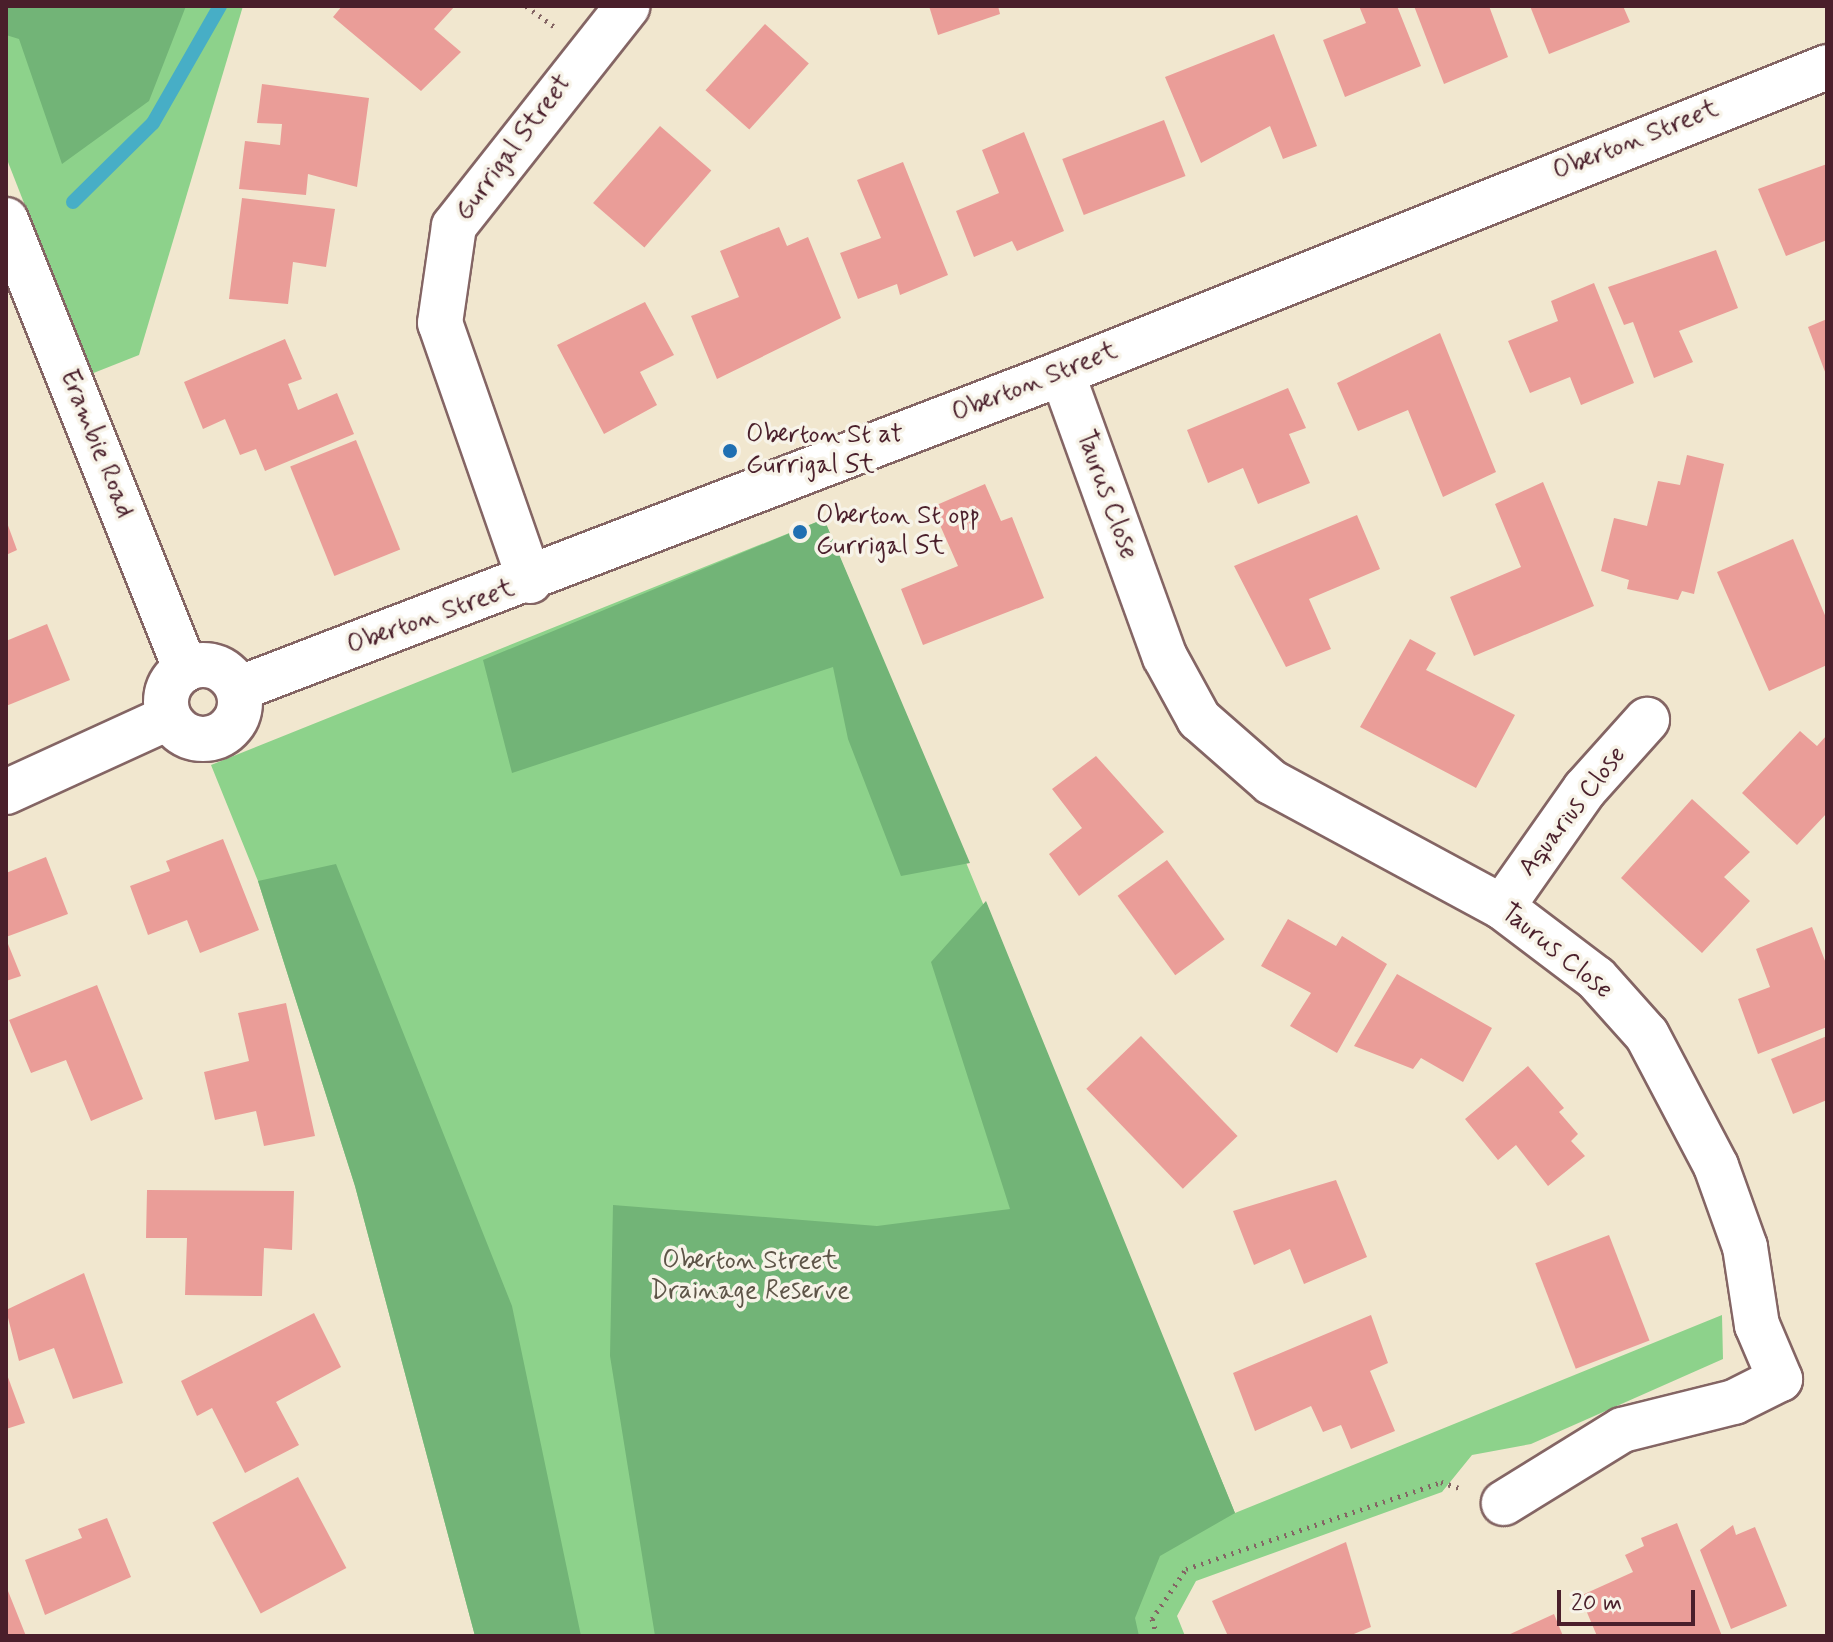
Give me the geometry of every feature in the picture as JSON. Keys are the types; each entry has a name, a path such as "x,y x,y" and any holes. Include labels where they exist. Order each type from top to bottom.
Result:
{"street":[{"name":"Gurrigal Street","path":"530,581 440,323 454,226 628,6"},
{"name":"Oberton Street","path":"238,689 530,581 1062,373 1827,67"},
{"name":"Erambie Road","path":"6,220 186,669"},
{"name":"Taurus Close","path":"1062,373 1165,657 1199,719 1271,782 1502,907 1596,978 1647,1035 1677,1085 1745,1247 1757,1325 1780,1379 1734,1402 1622,1430 1504,1503"},
{"path":"186,669 223,670 238,689 238,714 223,734 198,740 168,718 166,695 186,669"},
{"path":"6,792 168,718"},
{"name":"Aquarius Close","path":"1502,907 1585,789 1647,720"}],"path":[{"path":"1157,1636 1152,1619 1186,1569 1441,1482 1504,1503"}],"green space":[{"path":"6,6 243,6 139,355 91,374 6,157"},
{"path":"6,6 186,6 149,101 62,164 19,39 6,35"},
{"name":"Oberton Street Drainage Reserve","path":"824,519 1235,1513 1722,1315 1723,1359 1531,1444 1472,1455 1442,1492 1196,1581 1177,1616 1185,1636 475,1636 355,1186 258,881 211,765"},
{"path":"824,519 970,863 901,876 848,739 833,667 512,773 483,660"},
{"path":"336,864 512,1306 581,1636 475,1636 355,1186 258,881"},
{"path":"986,901 1235,1513 1160,1556 1135,1618 1139,1636 655,1636 610,1356 613,1205 877,1226 1010,1209 931,962"}],"building":[{"path":"342,6 455,6 434,29 461,52 421,91 333,17"},
{"path":"929,6 998,6 1000,14 938,35"},
{"path":"1359,6 1397,6 1421,66 1345,97 1323,40 1366,23"},
{"path":"1414,6 1489,6 1508,57 1444,84"},
{"path":"1530,6 1623,6 1630,22 1549,54"},
{"path":"765,24 809,63 749,130 705,90"},
{"path":"1274,34 1317,146 1283,159 1270,126 1201,163 1165,77"},
{"path":"262,84 369,98 357,187 308,174 306,195 239,189 245,141 280,145 282,124 257,123"},
{"path":"1164,120 1186,176 1084,215 1062,159"},
{"path":"660,126 711,171 644,248 593,203"},
{"path":"1024,132 1064,231 1017,251 1012,241 974,257 956,211 999,193 982,150"},
{"path":"903,162 948,275 900,295 897,284 858,299 840,253 881,238 857,180"},
{"path":"1827,164 1827,240 1786,256 1758,189"},
{"path":"242,198 335,209 326,267 293,262 288,304 229,299"},
{"path":"779,227 787,246 808,237 841,318 717,379 691,316 739,297 720,251"},
{"path":"1716,250 1738,308 1679,331 1693,362 1654,378 1633,322 1624,325 1608,287"},
{"path":"1594,283 1634,383 1581,405 1570,377 1530,393 1508,341 1558,321 1551,301"},
{"path":"645,302 674,355 640,372 657,405 604,434 557,345"},
{"path":"1827,319 1827,377 1808,327"},
{"path":"1440,333 1496,472 1443,497 1408,410 1358,431 1337,383"},
{"path":"285,339 302,379 288,384 298,410 337,393 354,434 265,471 256,449 240,455 225,419 203,429 184,382"},
{"path":"1288,388 1306,428 1289,434 1310,483 1258,504 1243,468 1208,483 1187,430"},
{"path":"356,440 400,549 334,576 290,467"},
{"path":"1687,455 1724,464 1694,594 1682,591 1678,600 1627,589 1629,580 1601,571 1614,518 1647,526 1658,481 1680,485"},
{"path":"1543,482 1594,606 1474,656 1450,597 1521,567 1495,504"},
{"path":"985,484 1001,521 1012,517 1044,598 923,645 901,589 958,566 932,507"},
{"path":"1357,515 1380,569 1309,599 1331,649 1286,667 1234,566"},
{"path":"6,520 17,550 6,555"},
{"path":"1793,539 1827,620 1827,665 1769,691 1717,572"},
{"path":"47,624 70,680 6,706 6,641"},
{"path":"1410,639 1436,653 1426,670 1515,715 1476,788 1360,727"},
{"path":"1800,731 1817,746 1827,735 1827,813 1797,845 1742,793"},
{"path":"1096,756 1164,832 1079,896 1049,854 1082,828 1052,789"},
{"path":"1692,799 1750,852 1724,877 1750,901 1702,953 1621,878"},
{"path":"223,839 259,930 200,953 187,920 148,935 130,886 170,871 166,861"},
{"path":"46,857 68,914 6,937 6,873"},
{"path":"1167,860 1225,939 1175,975 1118,896"},
{"path":"1288,919 1336,946 1342,936 1387,964 1337,1053 1290,1026 1311,993 1261,966"},
{"path":"1812,927 1827,966 1827,1027 1758,1054 1738,999 1770,987 1756,949"},
{"path":"6,939 21,976 6,981"},
{"path":"1397,974 1492,1028 1463,1082 1421,1058 1413,1069 1354,1046"},
{"path":"97,985 143,1099 91,1121 66,1060 31,1073 9,1020"},
{"path":"286,1003 315,1136 264,1146 256,1111 215,1120 204,1072 249,1061 238,1013"},
{"path":"1141,1036 1238,1136 1183,1189 1086,1089"},
{"path":"1827,1036 1827,1100 1793,1114 1771,1059"},
{"path":"1528,1066 1564,1108 1559,1112 1578,1134 1571,1141 1585,1156 1548,1186 1516,1145 1498,1160 1465,1119"},
{"path":"1336,1180 1367,1257 1304,1284 1290,1249 1254,1265 1233,1211"},
{"path":"147,1190 294,1191 292,1250 264,1248 262,1296 185,1295 187,1238 146,1238"},
{"path":"1609,1235 1649,1340 1576,1369 1535,1263"},
{"path":"84,1273 123,1383 73,1399 54,1348 19,1361 6,1310"},
{"path":"314,1313 341,1367 276,1402 299,1445 245,1473 212,1408 197,1416 181,1381"},
{"path":"1371,1315 1388,1363 1370,1371 1395,1431 1351,1449 1341,1425 1323,1432 1311,1406 1255,1431 1233,1373"},
{"path":"6,1372 25,1423 6,1429"},
{"path":"298,1477 346,1568 261,1613 212,1523"},
{"path":"107,1518 131,1577 45,1615 25,1560 82,1538 78,1529"},
{"path":"1677,1523 1722,1636 1597,1636 1580,1596 1633,1572 1625,1555 1644,1546 1641,1538"},
{"path":"1733,1525 1736,1535 1755,1527 1787,1606 1731,1629 1700,1550"},
{"path":"1346,1542 1371,1627 1349,1636 1228,1636 1212,1601"},
{"path":"6,1586 26,1636 6,1636"},
{"path":"1554,1614 1563,1636 1506,1636"}],"waterway":[{"path":"73,202 153,123 220,6"}],"place":[{"name":"Oberton St at Gurrigal St","path":"730,451"},
{"name":"Oberton St opp Gurrigal St","path":"800,532"}]}
